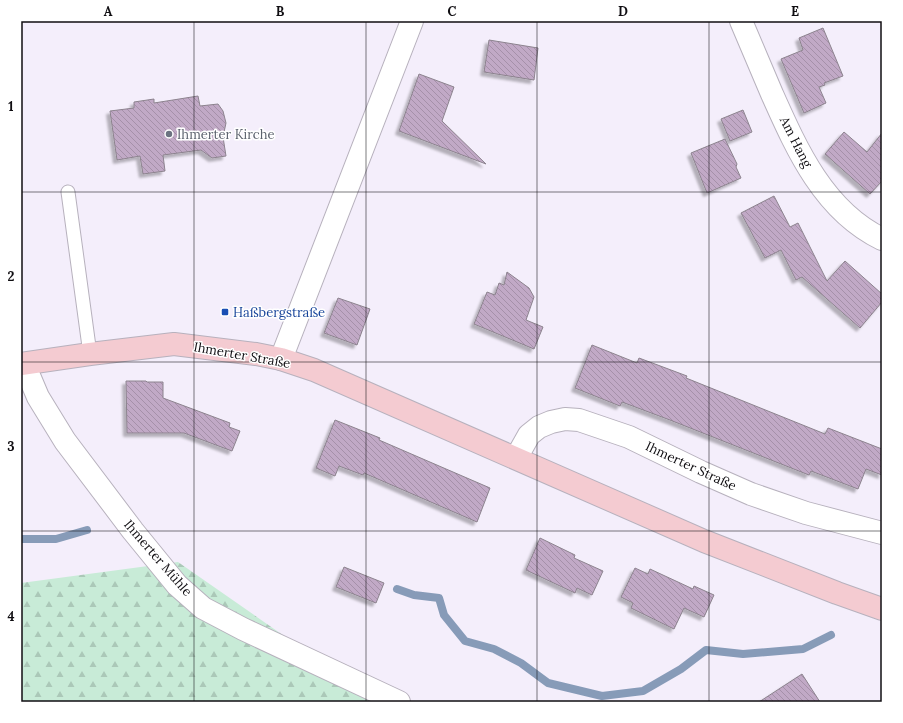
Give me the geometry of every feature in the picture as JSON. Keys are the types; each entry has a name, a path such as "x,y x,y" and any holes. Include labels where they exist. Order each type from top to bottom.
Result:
{"main road":[{"name":"Ihmerter Straße","path":"23,364 174,344 249,353 282,359 314,370 704,541 837,593 882,608"}],"street":[{"path":"282,359 412,21"},
{"name":"Am Hang","path":"741,21 784,122 817,182 839,208 856,224 882,239"},
{"name":"Ihmerter Mühle","path":"23,364 38,398 65,441 133,531 177,585 203,608 243,629 399,702"},
{"name":"Ihmerter Straße","path":"516,458 529,435 539,426 565,419 579,420 629,436 701,472 751,494 806,513 882,533"}],"lane":[{"path":"68,192 90,354"}],"green space":[{"path":"178,562 379,702 21,702 21,583"}],"building":[{"path":"823,28 843,76 824,83 825,85 819,87 826,103 804,113 781,59 803,50 799,38"},
{"path":"489,40 538,48 534,80 484,72"},
{"path":"419,74 454,87 442,121 486,164 399,131"},
{"name":"Ihmerter Kirche","path":"198,96 200,106 218,104 223,111 226,123 223,137 226,156 212,158 201,150 163,155 165,171 143,174 140,156 117,160 110,111 134,108 134,102 154,99 154,103"},
{"path":"743,110 752,132 730,141 721,119"},
{"path":"844,132 867,152 882,133 882,181 870,194 825,154"},
{"path":"725,139 737,164 736,167 741,178 707,193 691,153"},
{"path":"774,196 790,227 798,223 827,281 845,261 882,294 882,302 860,328 802,277 796,280 781,250 765,258 741,213"},
{"path":"507,272 529,288 534,297 526,320 543,327 534,349 474,324 487,292 495,295 499,283 504,285"},
{"path":"338,298 370,309 357,345 324,333"},
{"path":"592,345 637,363 639,358 687,376 686,378 825,434 828,428 882,449 882,475 866,469 858,489 811,471 809,475 622,402 620,406 575,388"},
{"path":"126,381 163,382 163,398 230,423 229,427 240,431 232,451 184,433 127,433"},
{"path":"335,420 380,438 379,440 490,488 477,522 364,473 363,475 339,466 335,476 316,468"},
{"path":"540,538 575,555 574,558 603,571 592,595 577,588 575,593 526,570"},
{"path":"344,567 384,583 376,603 336,587"},
{"path":"635,568 648,574 650,569 693,589 694,586 714,595 704,617 684,608 674,629 631,608 633,603 621,597"},
{"path":"802,674 820,702 759,702"}],"waterway":[{"path":"21,539 56,539 87,530"},
{"path":"397,589 414,595 439,598 444,615 465,641 494,649 521,663 548,683 602,696 643,691 681,669 706,650 743,654 803,649 831,635"}],"place":[{"name":"Ihmerter Kirche","path":"169,134"},
{"name":"Haßbergstraße","path":"225,312"}]}
